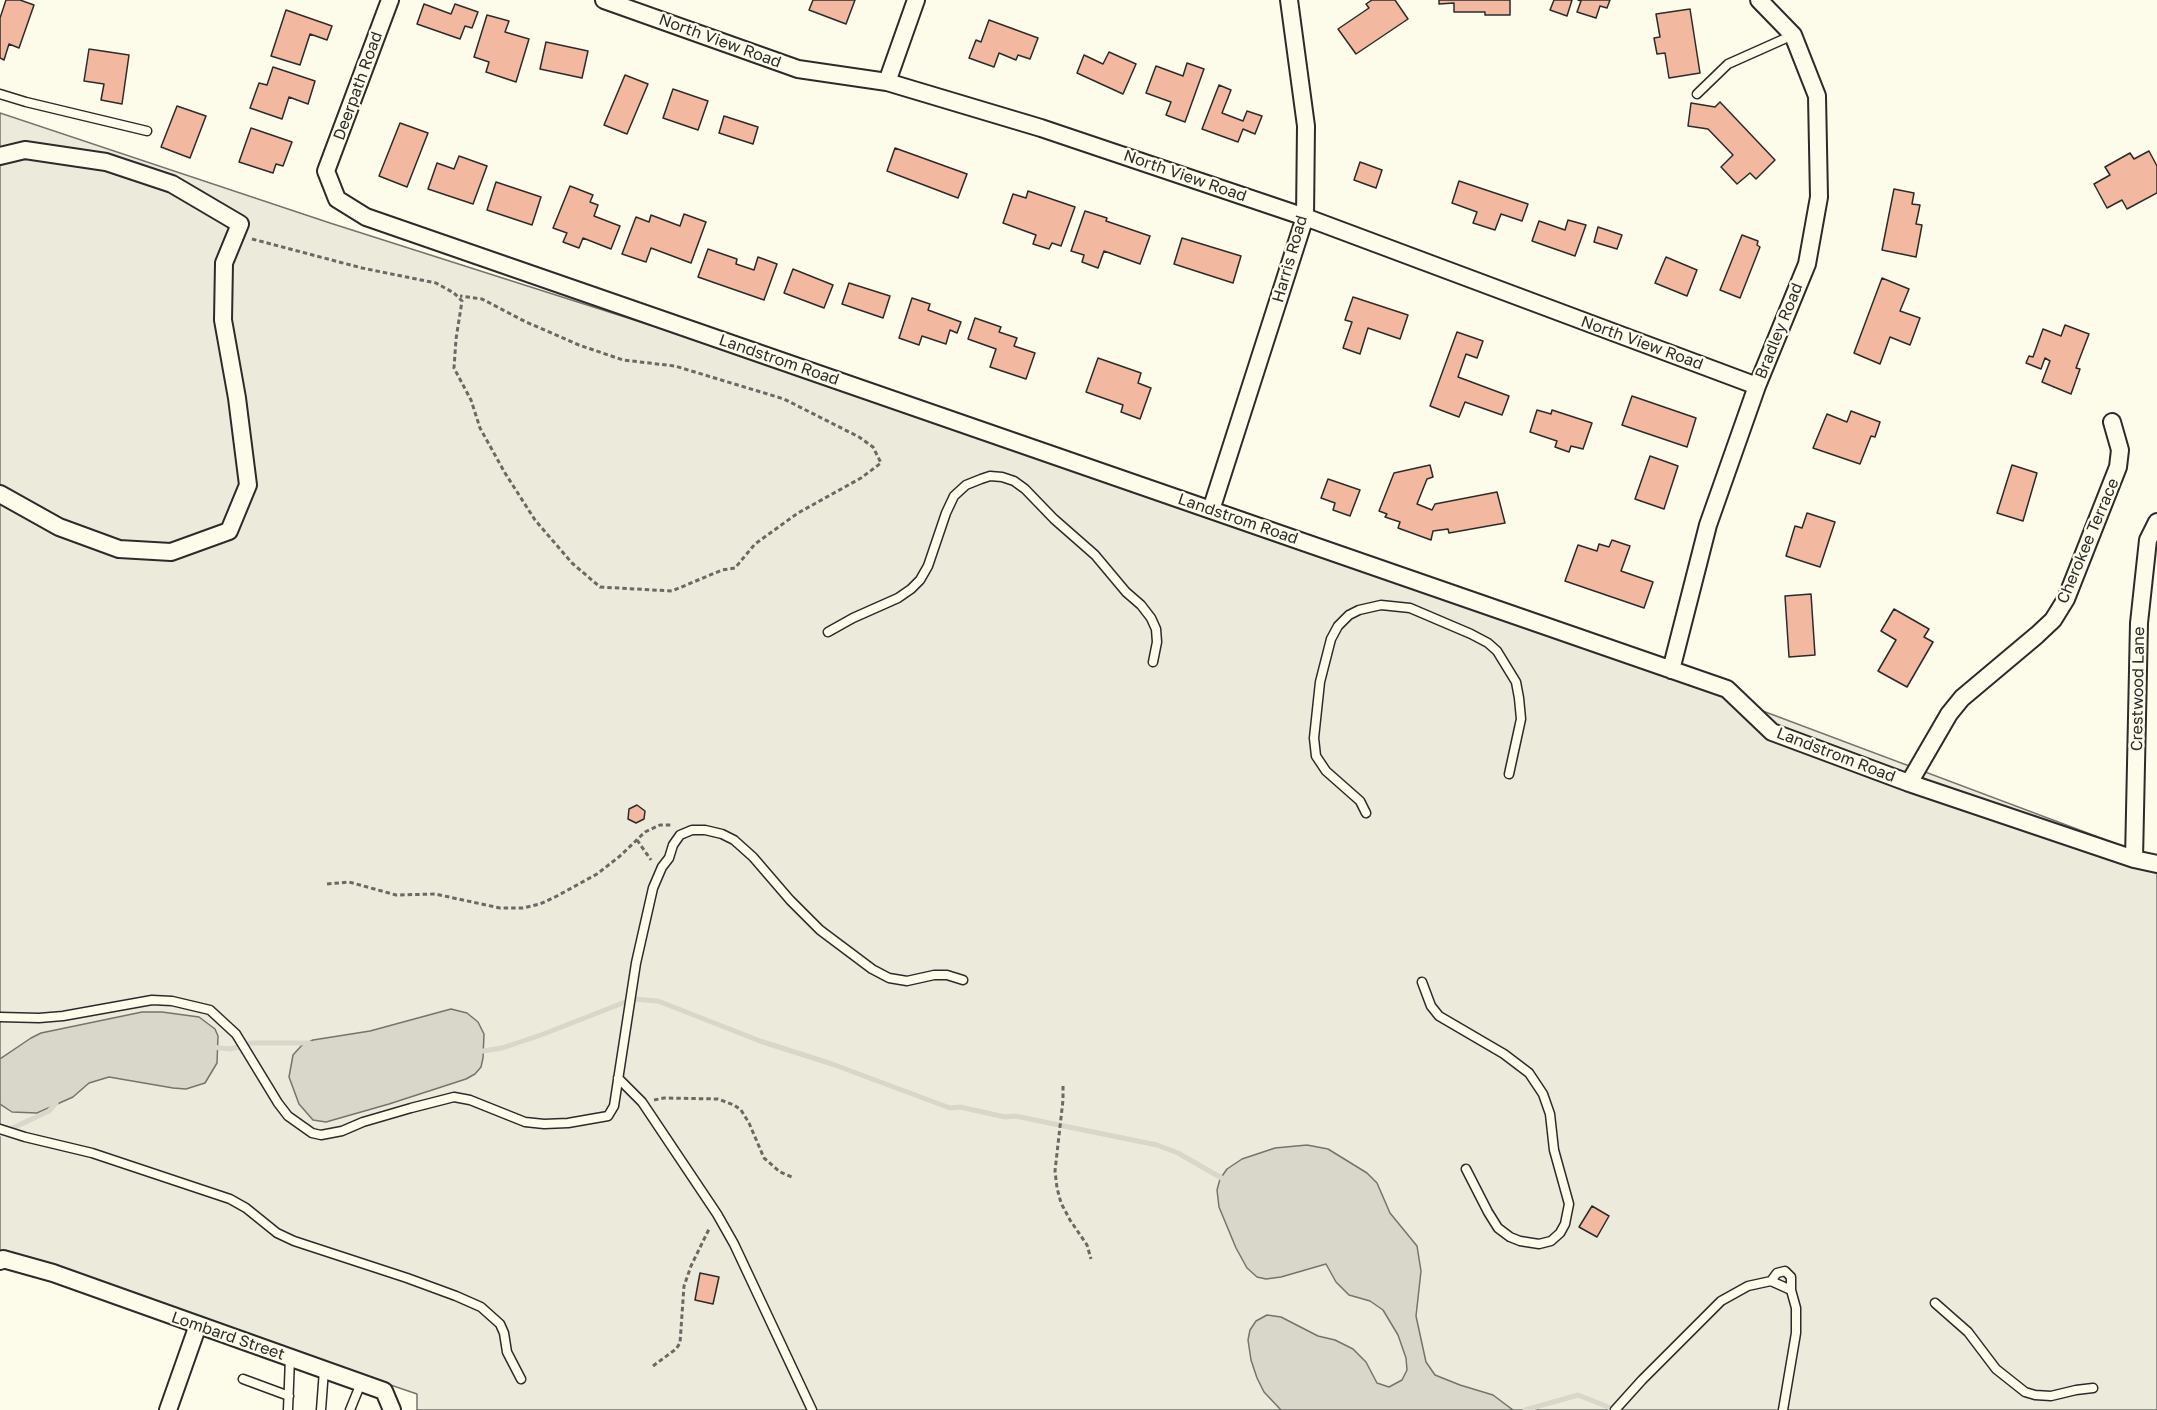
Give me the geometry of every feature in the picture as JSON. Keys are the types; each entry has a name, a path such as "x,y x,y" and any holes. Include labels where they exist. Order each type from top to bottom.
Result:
{"street":[{"name":"Deerpath Road","path":"326,171 390,0"},
{"name":"North View Road","path":"604,0 798,69 888,82 1041,128 1305,217 1757,386"},
{"path":"888,82 916,0"},
{"name":"Harris Road","path":"1211,510 1305,217 1306,126 1289,0"},
{"name":"Bradley Road","path":"1671,670 1708,525 1757,386 1807,264 1819,197 1817,96 1793,35 1759,0"},
{"path":"0,156 25,150 106,162 172,184 240,224 224,263 223,320 237,398 248,485 229,531 171,552 119,549 60,527 0,494"},
{"name":"Landstrom Road","path":"326,171 338,199 366,217 1727,689 1772,732 1909,783 2134,859 2157,864"},
{"name":"Cherokee Terrace","path":"1909,783 1949,714 1962,698 2053,620 2066,599 2118,467 2120,450 2112,422"},
{"name":"Crestwood Lane","path":"2134,859 2139,623 2148,540 2157,522"},
{"name":"Lombard Street","path":"0,1261 3,1259 53,1273 384,1391 392,1410"},
{"path":"168,1410 198,1326"}],"lane":[{"path":"1697,94 1728,64 1793,35"},
{"path":"0,94 147,131"},
{"path":"828,632 898,598 911,589 920,580 928,566 954,496 966,485 981,479 990,476 1002,477 1014,481 1025,489 1054,519 1095,555 1125,592 1141,605 1156,629 1157,642 1153,662"},
{"path":"1365,813 1360,801 1326,771 1316,756 1314,738 1320,682 1331,639 1338,626 1349,615 1359,610 1382,605 1410,608 1488,642 1497,651 1516,682 1521,718 1509,774"},
{"path":"0,1017 63,1016 152,1000 172,1001 210,1010 236,1034 288,1116 312,1133 321,1135 342,1131 363,1122 454,1097 470,1100 525,1122 568,1123 608,1116 614,1106 636,963 653,888 662,867 669,858 673,845 680,835 692,830 722,834 739,844 820,930 872,969 889,978 907,981 947,975 963,980"},
{"path":"1422,982 1431,1006 1439,1016 1504,1054 1529,1073 1543,1094 1550,1114 1554,1150 1569,1204 1565,1224 1560,1233 1551,1240 1539,1244 1510,1237 1498,1228 1466,1168"},
{"path":"618,1078 642,1102 717,1214 734,1244 812,1410"},
{"path":"0,1128 25,1137 101,1156 230,1199 246,1208 277,1233 294,1241 416,1282 481,1307 500,1324 507,1352 521,1379"},
{"path":"1771,1281 1777,1273 1785,1271 1791,1277 1791,1290 1796,1308 1796,1333 1783,1410"},
{"path":"1616,1410 1642,1380 1720,1301 1748,1286 1771,1281 1791,1290"},
{"path":"1935,1303 1968,1332 1996,1369 2025,1392 2051,1396 2092,1388"},
{"path":"288,1410 290,1358"},
{"path":"321,1410 324,1370"},
{"path":"243,1378 289,1396"},
{"path":"351,1410 361,1383"}],"path":[{"path":"236,235 362,268 436,283 454,293 462,301 454,368 471,400 480,428 535,520 572,563 600,587 672,591 722,570 735,568 755,544 798,513 861,478 880,464 873,447 859,436 784,399 675,366 623,360 579,345 482,299 460,296"},
{"path":"327,884 349,882 396,896 435,894 500,908 523,908 540,904 597,874 645,832 660,825 667,824 692,830"},
{"path":"637,840 652,862 662,867"},
{"path":"1063,1086 1055,1171 1057,1188 1061,1203 1087,1245 1091,1259"},
{"path":"642,1102 683,1097 718,1099 734,1105 741,1110 765,1158 780,1172 792,1176"},
{"path":"653,1366 680,1343 684,1286 691,1266 717,1214"}],"shaded area":[{"path":"0,113 330,223 1023,444 1619,657 2157,859 2157,1410 417,1410 417,1394 0,1252"},
{"path":"451,1009 467,1013 478,1022 484,1034 481,1067 475,1074 389,1104 326,1122 313,1120 299,1104 289,1077 293,1055 302,1045 313,1040 370,1031"},
{"path":"142,1012 199,1017 215,1029 218,1036 217,1063 205,1083 186,1089 109,1077 89,1083 73,1097 37,1113 12,1112 0,1104 0,1059 31,1038 41,1033"},
{"path":"1307,1145 1328,1149 1367,1173 1377,1183 1390,1213 1417,1246 1421,1271 1416,1316 1426,1362 1435,1375 1493,1395 1513,1410 1281,1410 1264,1392 1251,1360 1248,1340 1250,1330 1256,1321 1267,1315 1281,1317 1318,1336 1335,1340 1353,1349 1366,1362 1377,1383 1389,1387 1402,1380 1407,1370 1406,1358 1398,1335 1383,1310 1370,1301 1349,1295 1336,1282 1326,1264 1266,1279 1257,1277 1247,1268 1236,1248 1219,1207 1217,1190 1220,1179 1227,1169 1242,1159 1275,1148"}],"building":[{"path":"6,0 20,0 34,5 19,48 9,44 4,60 0,58 0,18"},
{"path":"813,0 855,0 846,24 809,10"},
{"path":"1372,0 1395,0 1408,19 1356,54 1338,29 1369,8 1366,4"},
{"path":"1439,0 1510,0 1510,15 1454,12 1454,3 1439,4"},
{"path":"1554,0 1572,0 1567,16 1550,10"},
{"path":"1578,0 1610,0 1607,8 1600,6 1596,18 1577,12 1581,1"},
{"path":"424,4 451,14 455,4 478,12 472,28 465,26 460,39 417,24"},
{"path":"1690,9 1700,73 1669,78 1665,53 1657,54 1654,38 1660,37 1656,14"},
{"path":"286,10 332,26 327,40 310,34 300,65 271,56"},
{"path":"487,15 509,21 505,32 529,39 516,82 486,72 489,62 474,57"},
{"path":"989,20 1038,38 1030,59 1018,55 1016,60 999,53 994,67 969,58 976,40 981,42"},
{"path":"546,42 588,51 582,78 540,69"},
{"path":"89,49 129,55 122,104 101,100 104,84 84,81"},
{"path":"1109,52 1136,64 1123,94 1077,73 1084,55 1103,64"},
{"path":"1187,63 1204,69 1185,122 1166,115 1171,102 1146,93 1156,66 1183,76"},
{"path":"273,67 315,81 308,104 289,97 282,119 250,108 259,83 267,85"},
{"path":"625,75 648,84 627,134 604,125"},
{"path":"1219,85 1231,90 1222,113 1243,121 1247,111 1262,116 1255,134 1243,129 1238,142 1202,129"},
{"path":"673,89 708,101 698,130 663,118"},
{"path":"1720,102 1775,160 1756,179 1750,173 1737,184 1721,167 1733,155 1708,129 1688,126 1691,103 1715,107"},
{"path":"177,106 206,116 190,158 161,147"},
{"path":"724,116 758,127 753,144 719,133"},
{"path":"400,123 428,133 407,187 379,176"},
{"path":"251,128 292,142 283,166 276,164 273,173 239,162"},
{"path":"895,148 967,174 958,198 887,171"},
{"path":"2149,151 2157,166 2157,193 2127,209 2122,200 2107,208 2094,184 2110,175 2105,167 2130,153 2134,159"},
{"path":"459,156 487,166 473,204 428,189 437,163 454,169"},
{"path":"1360,162 1382,170 1376,188 1354,180"},
{"path":"1459,181 1528,204 1522,221 1501,214 1495,230 1473,223 1477,212 1452,203"},
{"path":"496,182 541,197 532,225 487,210"},
{"path":"570,186 593,195 590,202 598,205 594,216 620,226 611,249 583,238 579,248 563,242 567,233 553,228"},
{"path":"1894,189 1914,193 1912,204 1920,205 1916,224 1922,225 1916,257 1882,250"},
{"path":"1028,191 1075,207 1061,246 1052,243 1049,249 1033,244 1036,235 1003,223 1013,194 1026,198"},
{"path":"1085,211 1150,236 1140,264 1104,251 1098,268 1082,262 1084,255 1071,251"},
{"path":"684,214 706,222 691,263 651,248 646,262 622,254 636,217 649,222 651,215 680,226"},
{"path":"1568,220 1586,225 1575,256 1532,241 1539,221 1565,230"},
{"path":"1598,227 1622,235 1617,249 1594,242"},
{"path":"1742,235 1758,241 1757,245 1760,247 1740,298 1720,290"},
{"path":"1182,238 1241,256 1233,283 1174,264"},
{"path":"708,249 737,259 736,264 754,270 758,257 777,264 764,300 698,277"},
{"path":"1666,257 1697,270 1687,296 1655,283"},
{"path":"793,269 833,285 824,308 784,293"},
{"path":"1882,278 1909,289 1900,311 1920,318 1910,345 1890,337 1880,364 1854,353"},
{"path":"849,283 890,296 883,318 842,304"},
{"path":"1353,297 1408,315 1400,339 1368,328 1360,354 1343,348 1352,322 1345,320"},
{"path":"912,298 930,304 928,310 961,322 957,333 950,330 946,344 922,336 919,345 899,338"},
{"path":"975,318 1001,327 999,332 1017,338 1014,346 1035,353 1026,379 990,367 996,349 968,339"},
{"path":"2065,325 2089,334 2076,368 2080,369 2071,394 2042,382 2050,361 2045,358 2041,369 2026,363 2029,356 2033,357 2043,329 2061,336"},
{"path":"1457,332 1483,341 1477,358 1466,354 1458,377 1509,396 1502,415 1465,402 1459,417 1430,406"},
{"path":"1098,358 1141,373 1138,383 1151,388 1140,419 1121,412 1123,405 1086,392"},
{"path":"1632,396 1696,418 1687,447 1622,425"},
{"path":"1537,410 1551,414 1552,410 1592,423 1583,449 1571,446 1569,452 1555,447 1557,441 1530,432"},
{"path":"1851,411 1880,422 1875,437 1871,436 1860,464 1813,448 1827,414 1847,422"},
{"path":"1650,456 1678,466 1664,509 1635,499"},
{"path":"1430,465 1433,477 1427,479 1417,504 1432,510 1435,504 1497,492 1505,523 1449,533 1448,529 1433,531 1431,540 1398,528 1400,522 1385,517 1387,514 1379,511 1394,473"},
{"path":"2012,465 2037,473 2023,521 1997,513"},
{"path":"1328,479 1360,490 1350,516 1333,510 1335,503 1321,498"},
{"path":"1807,513 1835,522 1820,567 1786,556 1795,526 1802,528"},
{"path":"1612,540 1630,546 1621,571 1653,582 1644,608 1565,581 1578,545 1597,551 1599,544 1609,547"},
{"path":"1811,594 1815,655 1789,657 1785,596"},
{"path":"1894,609 1929,629 1924,637 1933,642 1907,687 1878,671 1896,640 1881,631"},
{"path":"637,805 645,811 644,819 636,823 628,819 629,809"},
{"path":"1592,1206 1609,1216 1597,1237 1579,1227"},
{"path":"700,1273 719,1277 713,1304 695,1300"}],"waterway":[{"path":"477,1052 502,1048 541,1035 633,999 658,1001 760,1041 832,1064 950,1108 960,1107 1005,1117 1015,1116 1157,1145 1178,1153 1225,1180"},
{"path":"212,1047 230,1049 252,1043 310,1043"},
{"path":"0,1134 49,1111 56,1103"},
{"path":"1525,1410 1578,1395 1616,1410"}]}
